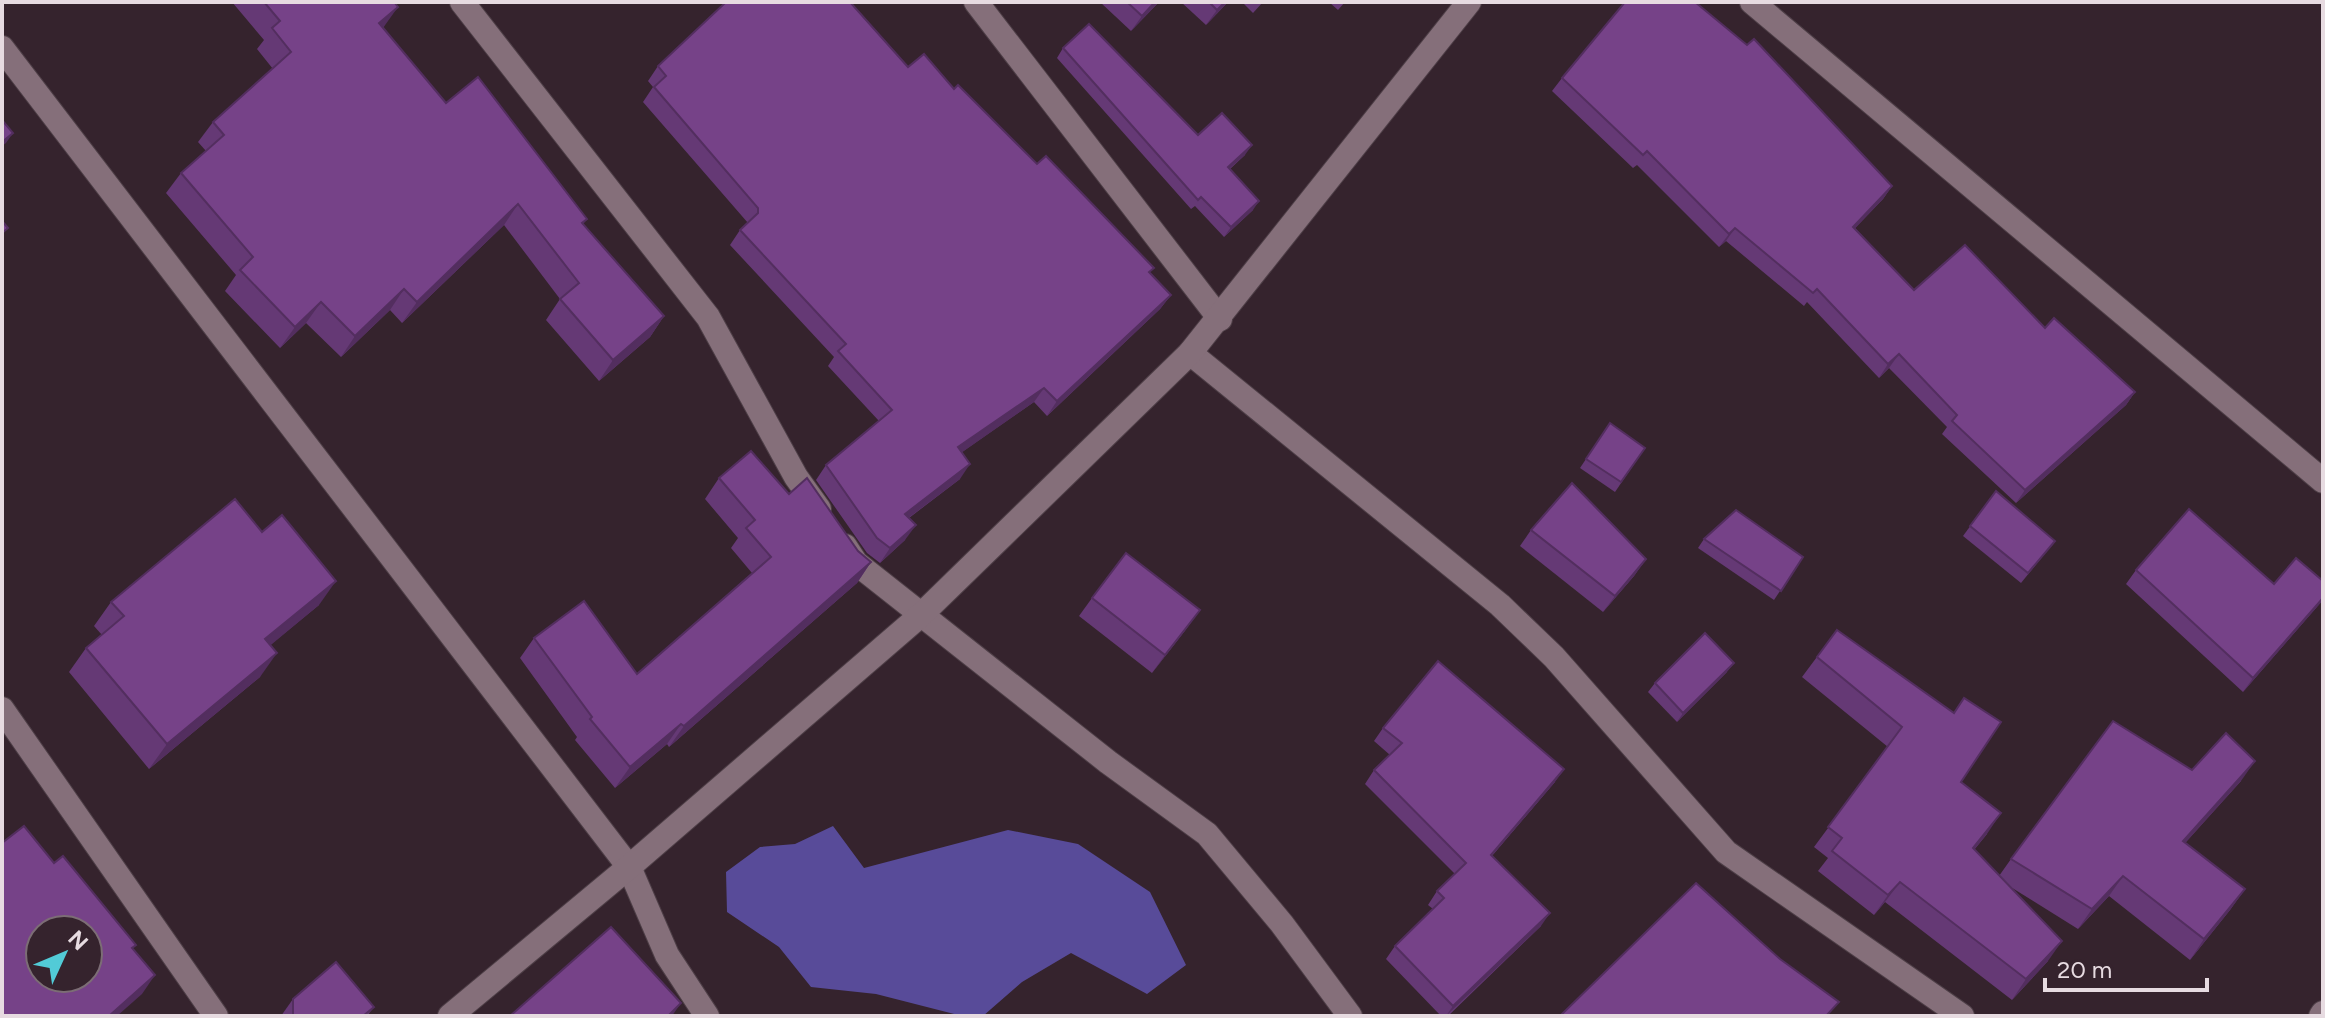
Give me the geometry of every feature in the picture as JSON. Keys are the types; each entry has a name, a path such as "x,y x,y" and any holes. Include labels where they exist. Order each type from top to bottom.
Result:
{"street":[{"path":"462,2 708,317 796,477 856,563 1108,762 1207,834 1282,924 1350,1016"},
{"path":"976,2 1220,319"},
{"path":"450,1016 629,867 922,614 1190,353 1469,2"},
{"path":"1752,2 2323,481"},
{"path":"2,48 629,867 667,955 707,1016"},
{"path":"1190,353 1500,605 1554,657 1726,852 1962,1016"},
{"path":"2,709 216,1016"}],"shaded area":[{"path":"833,826 864,868 1008,830 1078,844 1150,892 1186,965 1147,994 1071,953 1022,982 983,1016 962,1016 876,994 811,987 779,947 727,912 726,872 760,847 795,844"}],"building":[{"path":"264,2 394,2 398,7 379,23 446,103 478,77 587,219 582,223 664,316 613,360 560,299 579,283 518,204 417,302 404,289 355,336 321,302 295,327 240,270 253,257 181,173 224,135 213,122 291,52 272,28 280,21"},
{"path":"726,2 850,2 908,67 924,54 954,89 958,85 1037,164 1046,156 1154,268 1149,272 1171,295 1057,401 1044,388 958,447 970,464 905,514 916,525 890,548 877,538 826,465 892,410 838,351 846,344 740,230 758,213 758,208 654,87 666,76 658,66"},
{"path":"1127,2 1155,2 1142,16"},
{"path":"1209,2 1225,2 1217,10"},
{"path":"1625,2 1695,2 1747,45 1754,39 1892,186 1853,227 1914,290 1965,245 2045,328 2054,318 2135,392 2025,490 1952,421 1957,415 1899,354 1888,364 1817,289 1813,293 1735,228 1729,234 1647,151 1643,155 1562,78"},
{"path":"1089,24 1198,135 1222,113 1252,145 1228,167 1259,201 1231,227 1201,197 1198,200 1063,48"},
{"path":"2,120 13,133 2,142"},
{"path":"1610,423 1645,448 1621,482 1586,459"},
{"path":"751,451 789,494 807,478 858,551 871,562 684,726 681,724 630,767 590,719 592,717 534,638 584,601 637,674 771,557 746,528 755,520 719,478"},
{"path":"1572,483 1646,559 1615,596 1531,530"},
{"path":"1996,491 2055,541 2028,573 1970,526"},
{"path":"235,499 262,532 282,515 336,581 265,639 277,653 167,744 86,648 124,616 111,602"},
{"path":"2189,509 2274,584 2296,558 2323,581 2323,598 2253,678 2136,570"},
{"path":"1736,510 1803,557 1781,591 1704,539"},
{"path":"1126,553 1200,610 1165,655 1092,598"},
{"path":"1837,630 1954,713 1964,698 2001,722 1961,782 2001,813 1973,848 2062,941 2026,979 1900,882 1888,895 1832,851 1842,838 1828,827 1902,727 1817,657"},
{"path":"1705,633 1734,663 1683,713 1655,683"},
{"path":"1438,661 1564,769 1491,855 1550,913 1453,1006 1395,946 1444,898 1437,891 1466,863 1374,770 1402,743 1383,728"},
{"path":"2113,721 2192,770 2226,733 2255,761 2183,841 2245,889 2204,939 2123,876 2092,909 2011,859"},
{"path":"24,826 54,863 63,856 136,945 132,948 155,975 109,1016 2,1016 2,843"},
{"path":"1696,883 1780,959 1839,1002 1826,1016 1560,1016"},
{"path":"611,927 681,1003 668,1016 510,1016"},
{"path":"336,962 374,1007 363,1016 293,1016 293,999"}]}
